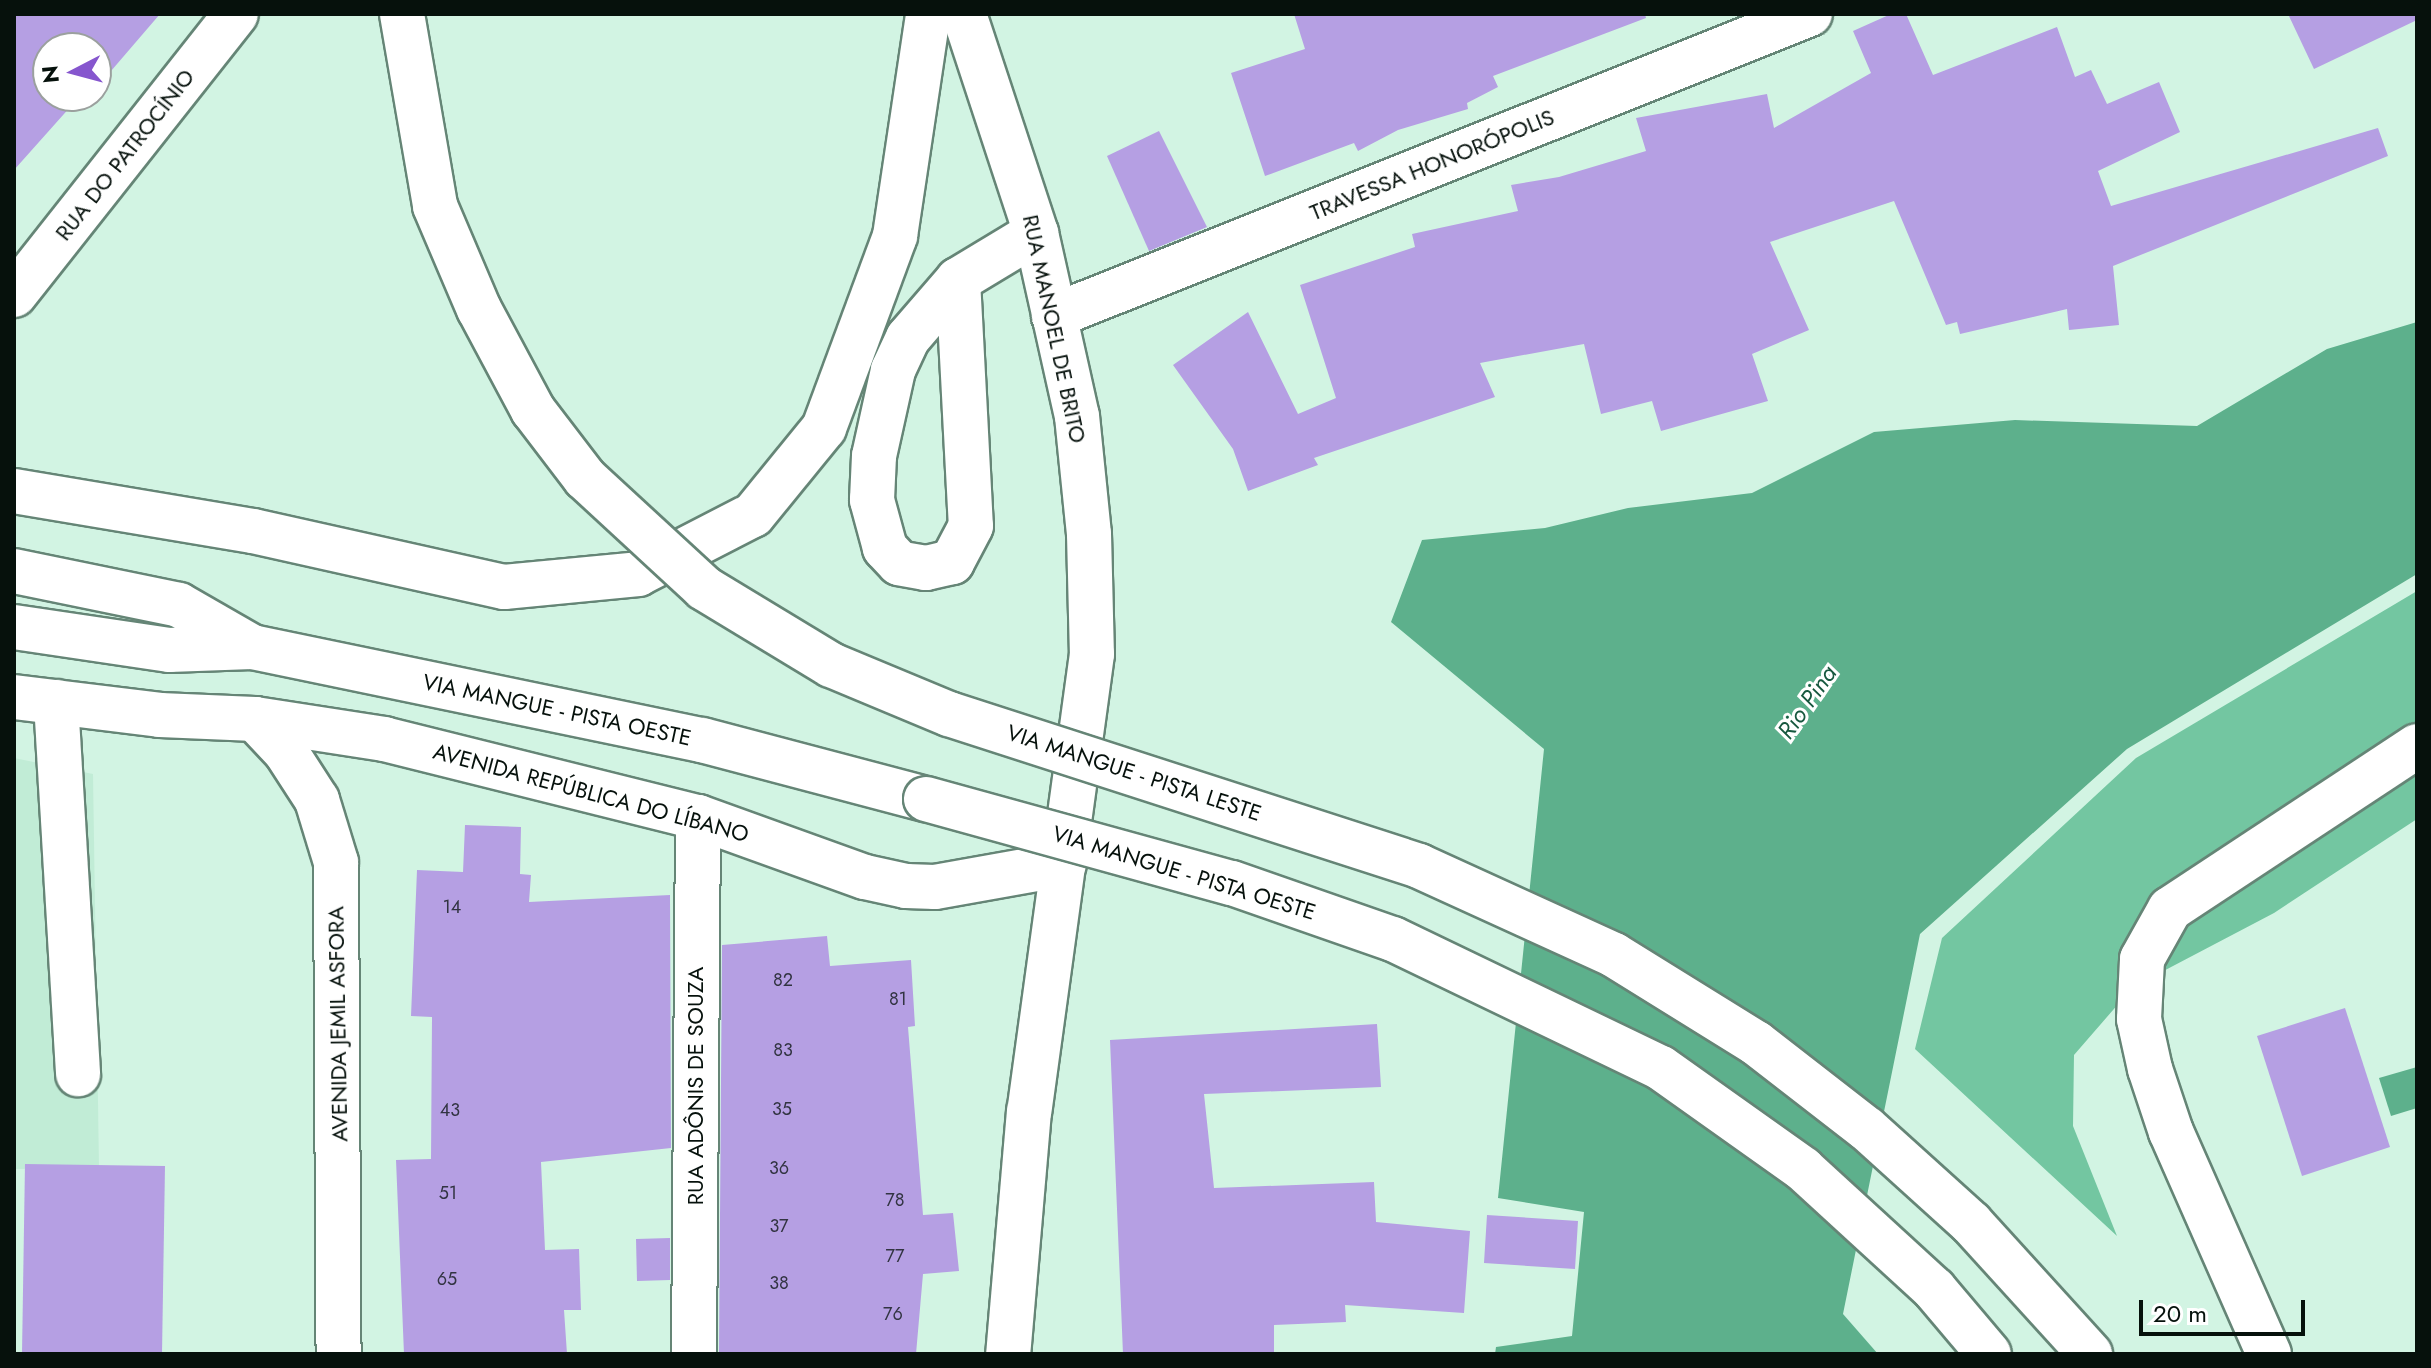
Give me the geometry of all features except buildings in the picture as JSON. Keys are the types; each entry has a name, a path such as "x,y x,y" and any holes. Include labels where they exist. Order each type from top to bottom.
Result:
{"street":[{"name":"RUA DO PATROCÍNIO","path":"14,295 236,14"},
{"name":"VIA MANGUE - PISTA LESTE","path":"402,14 435,206 479,309 533,410 585,478 704,588 831,665 949,714 1419,866 1614,955 1756,1043 1867,1129 1971,1223 2090,1354"},
{"path":"14,491 64,495 253,531 504,587 638,574 753,515 824,428 895,236 928,14"},
{"name":"RUA MANOEL DE BRITO","path":"964,14 1036,233 1077,416 1089,534 1092,654 1029,1111 1008,1354"},
{"name":"TRAVESSA HONORÓPOLIS","path":"1054,316 1810,14"},
{"path":"958,280 971,526 952,562 926,568 899,563 885,548 872,500 874,456 893,370 908,338 958,280 1036,233"},
{"path":"14,571 179,605 252,647"},
{"path":"14,627 169,650 252,647"},
{"name":"VIA MANGUE - PISTA OESTE","path":"252,647 702,740 1232,883 1393,939 1661,1068 1803,1169 1934,1289 1989,1354"},
{"path":"35,699 78,1074"},
{"name":"AVENIDA REPÚBLICA DO LÍBANO","path":"35,699 160,715 255,719 494,763 698,817 865,877 906,886 935,887 1064,864"},
{"name":"AVENIDA JEMIL ASFORA","path":"255,719 286,752 317,800 336,862 339,1354"},
{"path":"2269,1354 2171,1132 2150,1069 2139,1019 2142,959 2170,909 2417,746"},
{"name":"RUA ADÔNIS DE SOUZA","path":"694,1354 698,817"}],"shaded area":[{"path":"2417,591 2417,819 2274,913 2133,987 2074,1055 2073,1126 2117,1236 1915,1049 1942,938 2136,758"},
{"path":"14,758 93,774 99,1168 14,1169"}],"water":[{"name":"Rio Pina","path":"2417,322 2417,574 2127,749 1920,934 1843,1314 1878,1354 1495,1354 1496,1347 1572,1336 1584,1212 1498,1198 1544,749 1391,622 1422,540 1545,528 1628,508 1752,493 1874,432 2015,420 2197,426 2327,349"},
{"path":"2417,1067 2417,1108 2391,1116 2379,1078"}]}
